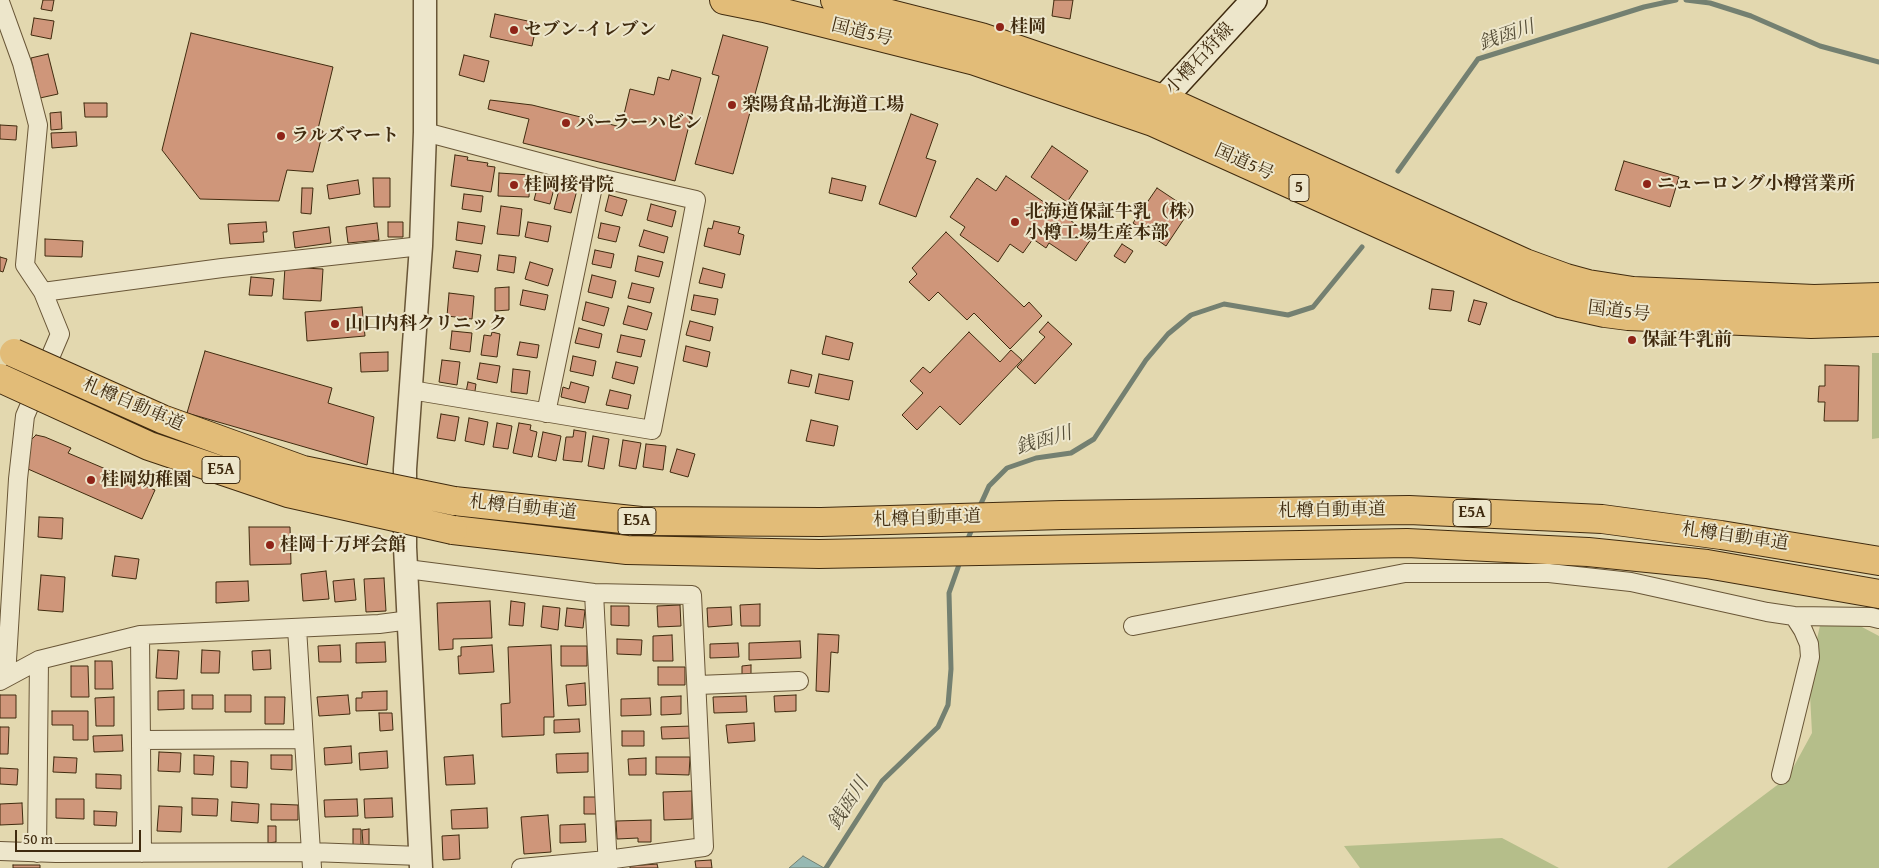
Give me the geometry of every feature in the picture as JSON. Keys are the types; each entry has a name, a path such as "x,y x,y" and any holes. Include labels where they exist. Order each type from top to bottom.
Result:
{"highway":[{"name":"国道5号","path":"724,0 764,8 975,61 1158,111 1519,287 1560,302 1605,313 1628,316 1811,324 1879,322"},
{"name":"国道5号","path":"835,0 981,37 1566,278 1595,286 1633,291 1814,300 1879,297"},
{"name":"札樽自動車道","path":"7,350 162,419 303,470 454,500 641,521 822,522 1062,515 1409,510 1602,519 1721,535 1879,561"},
{"name":"札樽自動車道","path":"0,378 149,446 288,493 453,530 627,550 819,554 1406,543 1588,552 1707,564 1879,594"}],"main road":[{"name":"小樽石狩線","path":"1158,111 1254,0"}],"street":[{"path":"0,852 37,853 56,861 142,853 311,860 420,862 407,569 406,469 421,246 425,132 425,0"},
{"path":"0,2 22,63 38,125 25,265 43,292 60,334 24,416 3,679"},
{"path":"411,390 652,430 696,200 595,177 425,132"},
{"path":"546,413 595,177"},
{"path":"43,292 222,268 421,246"},
{"path":"407,569 594,593 692,594 698,685 704,847 607,864 520,868"},
{"path":"1134,626 1405,573 1549,573 1631,582 1767,612 1794,616 1871,617 1879,619"},
{"path":"594,593 607,864"},
{"path":"1781,775 1810,657 1806,637 1794,616"},
{"path":"3,679 39,660 140,635 379,624 410,620"},
{"path":"297,628 311,860"},
{"path":"140,635 142,853"},
{"path":"37,853 39,660"},
{"path":"698,685 800,681"},
{"path":"142,740 304,739"}],"green space":[{"path":"1872,353 1879,353 1879,438 1872,439"},
{"path":"1824,607 1879,636 1879,868 1667,868 1788,777 1812,733 1809,676"},
{"path":"1502,838 1559,868 1360,868 1344,846"}],"water":[{"path":"803,856 824,868 789,868"}],"building":[{"path":"43,0 54,0 52,11 41,9"},
{"path":"1054,0 1073,0 1070,19 1052,16"},
{"name":"セブン-イレブン","path":"495,14 537,23 532,46 490,37"},
{"path":"34,18 54,21 51,39 31,35"},
{"path":"191,33 333,67 318,129 323,131 313,172 287,170 279,201 200,199 162,150"},
{"name":"楽陽食品北海道工場","path":"723,35 768,47 733,174 695,164 719,76 712,74"},
{"path":"48,54 58,94 40,98 31,58"},
{"path":"464,55 489,61 484,82 459,75"},
{"name":"パーラーハビン","path":"672,70 701,78 675,181 523,143 529,119 488,109 490,100 532,105 621,127 630,89 654,95 658,77 669,80"},
{"path":"84,103 107,103 107,117 85,117"},
{"path":"61,112 62,129 51,130 50,113"},
{"path":"911,114 938,124 926,158 936,161 916,217 879,204"},
{"path":"0,125 17,126 16,140 0,139"},
{"path":"76,132 77,146 52,148 51,133"},
{"path":"1052,146 1088,171 1067,202 1031,177"},
{"path":"455,155 468,157 467,160 488,163 487,166 495,167 491,192 451,186"},
{"name":"ニューロング小樽営業所","path":"1624,161 1679,177 1670,207 1615,190"},
{"name":"桂岡接骨院","path":"499,173 530,175 529,197 498,196"},
{"name":"北海道保証牛乳（株） 小樽工場生産本部","path":"1006,176 1093,236 1076,261 1049,243 1046,248 1033,239 1023,253 1010,244 998,262 960,235 965,227 950,217 977,178 996,191"},
{"path":"540,177 556,181 550,204 534,200"},
{"path":"373,178 390,178 390,207 374,207"},
{"path":"832,178 866,186 862,201 829,193"},
{"path":"358,180 360,194 329,199 327,185"},
{"path":"560,186 577,190 571,213 554,209"},
{"path":"302,188 313,188 311,214 301,213"},
{"path":"1157,188 1190,210 1166,246 1133,223"},
{"path":"464,194 483,196 481,212 462,209"},
{"path":"609,195 627,200 622,216 605,211"},
{"path":"651,204 676,211 672,227 647,220"},
{"path":"501,206 522,209 519,236 497,234"},
{"path":"714,221 740,227 738,233 744,235 740,255 704,246 708,228 712,229"},
{"path":"266,222 267,232 263,232 264,242 230,244 228,224"},
{"path":"388,222 403,222 403,237 388,237"},
{"path":"458,222 485,226 482,244 456,240"},
{"path":"528,222 551,226 548,242 525,237"},
{"path":"377,223 379,240 348,243 346,227"},
{"path":"601,223 620,227 616,242 598,238"},
{"path":"329,227 331,243 295,248 293,232"},
{"path":"644,230 668,237 664,253 639,246"},
{"path":"946,232 1024,307 1029,302 1042,316 1010,349 974,313 967,320 938,292 929,301 909,282 917,274 912,268"},
{"path":"45,239 83,241 82,257 45,256"},
{"path":"1122,244 1133,251 1125,263 1114,256"},
{"path":"595,250 614,254 611,268 592,264"},
{"path":"456,251 481,255 478,272 453,268"},
{"path":"499,255 516,257 514,273 497,270"},
{"path":"638,256 663,262 659,277 635,271"},
{"path":"0,257 7,259 3,272 0,271"},
{"path":"530,262 553,269 548,286 525,279"},
{"path":"285,267 323,269 321,301 283,299"},
{"path":"703,268 725,274 722,288 699,283"},
{"path":"592,275 616,281 612,298 588,292"},
{"path":"251,277 274,279 272,296 249,295"},
{"path":"632,283 654,288 650,303 628,298"},
{"path":"509,287 509,310 495,311 495,288"},
{"path":"1432,289 1454,291 1451,311 1429,309"},
{"path":"523,290 548,295 545,310 520,305"},
{"path":"449,293 474,296 472,319 447,316"},
{"path":"694,295 718,299 715,315 691,310"},
{"path":"1474,300 1487,303 1480,325 1468,321"},
{"path":"586,302 609,308 604,326 582,320"},
{"path":"628,306 652,313 647,330 623,324"},
{"name":"山口内科クリニック","path":"362,307 365,336 307,341 305,312"},
{"path":"690,321 713,327 710,341 686,335"},
{"path":"1048,322 1072,344 1035,384 1017,367 1045,337 1039,332"},
{"path":"579,328 602,334 599,348 575,343"},
{"path":"452,331 472,333 470,352 450,349"},
{"path":"492,332 500,334 497,357 481,355 484,335 491,336"},
{"path":"969,332 1000,362 1011,350 1022,360 960,425 940,406 917,430 902,415 923,393 910,381 923,367 930,373"},
{"path":"621,335 645,340 641,357 617,352"},
{"path":"826,336 853,343 849,360 822,354"},
{"path":"520,342 539,345 537,358 517,355"},
{"path":"686,346 710,352 707,367 683,361"},
{"path":"205,351 332,388 328,403 374,417 367,465 187,413"},
{"path":"388,352 388,371 361,372 360,353"},
{"path":"573,356 596,361 593,376 570,371"},
{"path":"442,360 460,362 457,385 439,382"},
{"path":"616,362 638,367 634,384 612,378"},
{"path":"480,363 500,366 497,383 477,379"},
{"path":"1825,365 1859,366 1858,421 1824,421 1825,402 1818,402 1819,386 1825,386"},
{"path":"513,369 530,371 527,394 511,392"},
{"path":"791,370 812,375 809,387 788,383"},
{"path":"819,374 853,381 849,400 815,393"},
{"path":"468,382 476,384 474,398 465,397"},
{"path":"571,382 589,387 585,403 561,397 563,387 569,389"},
{"path":"610,390 631,395 628,409 606,405"},
{"path":"441,414 459,417 455,441 437,438"},
{"path":"469,418 488,422 484,445 465,441"},
{"path":"811,420 838,426 834,446 806,441"},
{"path":"497,423 512,426 508,449 493,447"},
{"path":"519,423 531,425 530,430 537,432 532,457 513,453"},
{"path":"574,430 586,432 582,462 563,460 566,437 573,437"},
{"path":"543,432 561,436 556,461 538,457"},
{"name":"桂岡幼稚園","path":"36,435 71,448 68,453 155,490 142,519 28,469 31,440"},
{"path":"593,436 609,439 604,469 588,466"},
{"path":"623,440 641,443 636,469 619,466"},
{"path":"646,444 666,446 663,470 643,467"},
{"path":"677,449 695,454 688,477 670,472"},
{"path":"39,517 63,518 62,539 38,537"},
{"name":"桂岡十万坪会館","path":"249,527 290,527 291,564 250,565"},
{"path":"115,556 139,559 136,579 112,576"},
{"path":"326,571 329,599 303,601 301,574"},
{"path":"41,575 65,577 63,612 38,610"},
{"path":"384,578 386,611 366,612 364,579"},
{"path":"354,579 356,600 335,602 333,581"},
{"path":"248,581 249,601 216,603 216,582"},
{"path":"490,601 492,638 453,639 453,649 439,650 437,603"},
{"path":"511,601 525,603 523,626 509,625"},
{"path":"760,604 760,626 741,626 740,605"},
{"path":"680,605 681,626 658,627 657,606"},
{"path":"543,606 560,608 558,630 541,627"},
{"path":"611,606 629,606 629,626 611,625"},
{"path":"731,607 732,625 708,627 707,608"},
{"path":"567,608 585,610 583,628 565,626"},
{"path":"818,634 839,635 838,653 831,652 829,692 816,691"},
{"path":"672,635 673,661 653,661 653,636"},
{"path":"617,639 642,640 641,655 617,654"},
{"path":"800,641 801,658 749,660 749,643"},
{"path":"385,642 386,662 356,663 356,643"},
{"path":"738,643 739,657 710,658 710,644"},
{"path":"340,645 341,662 319,662 318,646"},
{"path":"492,645 494,672 459,674 458,656 461,656 461,647"},
{"path":"551,645 554,717 544,717 544,735 502,737 501,704 510,703 508,647"},
{"path":"561,646 587,646 587,666 561,666"},
{"path":"158,650 179,651 177,679 156,678"},
{"path":"202,650 220,651 219,673 201,673"},
{"path":"270,650 271,669 253,670 252,651"},
{"path":"95,661 112,661 113,689 95,689"},
{"path":"751,665 751,682 742,682 742,666"},
{"path":"71,666 88,666 89,697 71,697"},
{"path":"658,667 685,667 685,685 658,685"},
{"path":"585,683 586,705 568,706 566,685"},
{"path":"184,690 184,709 158,710 158,691"},
{"path":"387,691 387,710 356,711 356,698 362,698 362,692"},
{"path":"0,695 16,695 16,718 0,718"},
{"path":"192,695 213,695 213,709 192,709"},
{"path":"225,695 251,695 251,712 225,712"},
{"path":"348,695 350,714 319,716 317,697"},
{"path":"796,695 796,711 775,712 774,696"},
{"path":"681,696 681,714 661,715 661,697"},
{"path":"746,696 747,712 714,713 713,697"},
{"path":"114,697 114,726 96,726 95,698"},
{"path":"265,697 285,697 284,724 265,724"},
{"path":"650,698 651,715 621,716 621,699"},
{"path":"52,711 88,711 88,740 73,740 73,725 52,725"},
{"path":"379,713 392,713 393,730 380,731"},
{"path":"579,719 580,732 554,733 554,720"},
{"path":"754,723 755,741 728,743 726,725"},
{"path":"692,726 692,738 662,739 661,727"},
{"path":"0,727 9,727 8,754 0,754"},
{"path":"622,731 644,731 644,746 622,746"},
{"path":"122,735 123,751 94,752 93,736"},
{"path":"351,746 352,763 325,765 324,748"},
{"path":"387,751 388,768 360,770 359,753"},
{"path":"159,752 181,753 180,772 158,771"},
{"path":"588,753 588,772 557,773 556,754"},
{"path":"194,755 214,756 213,775 194,774"},
{"path":"271,755 292,755 292,770 271,769"},
{"path":"473,755 475,784 446,785 444,757"},
{"path":"54,757 77,758 76,773 53,772"},
{"path":"656,757 690,757 689,775 656,774"},
{"path":"646,758 646,775 629,775 628,759"},
{"path":"231,761 248,762 247,788 231,787"},
{"path":"0,768 18,769 17,785 0,784"},
{"path":"96,774 121,775 121,789 96,788"},
{"path":"692,791 692,819 664,820 663,792"},
{"path":"584,797 598,797 598,814 584,814"},
{"path":"192,798 218,799 217,816 192,815"},
{"path":"392,798 393,817 365,818 364,799"},
{"path":"56,799 84,799 84,819 56,818"},
{"path":"357,799 358,816 325,817 324,800"},
{"path":"232,802 259,804 258,823 231,821"},
{"path":"22,803 23,824 0,825 0,804"},
{"path":"271,804 298,805 298,820 271,820"},
{"path":"159,806 182,807 181,832 157,831"},
{"path":"487,808 488,828 452,829 451,810"},
{"path":"94,811 117,812 116,826 94,825"},
{"path":"548,815 551,852 524,854 521,817"},
{"path":"651,820 651,842 638,842 638,838 617,839 616,821"},
{"path":"585,824 586,842 560,843 560,825"},
{"path":"268,826 276,826 276,842 268,843"},
{"path":"353,829 361,829 361,845 353,845"},
{"path":"369,829 369,845 363,845 362,830"},
{"path":"459,835 460,859 443,860 442,836"},
{"path":"711,860 712,868 696,868 695,861"},
{"path":"657,864 658,868 630,868 630,866"},
{"path":"13,865 40,865 40,868 13,868"}],"waterway":[{"name":"銭函川","path":"1398,171 1478,59 1644,7 1676,0"},
{"name":"銭函川","path":"1686,0 1710,3 1751,16 1820,46 1879,62"},
{"name":"銭函川","path":"979,508 989,486 1007,468 1036,458 1071,453 1094,439 1146,360 1168,334 1191,315 1224,304 1288,315 1313,307 1362,247"},
{"name":"銭函川","path":"966,544 973,526"},
{"name":"銭函川","path":"826,868 882,781 938,727 948,705 951,669 949,593 961,559"}],"place":[{"name":"桂岡","path":"1000,27"},
{"name":"セブン-イレブン","path":"514,30"},
{"name":"楽陽食品北海道工場","path":"732,105"},
{"name":"パーラーハビン","path":"566,123"},
{"name":"ラルズマート","path":"281,136"},
{"name":"ニューロング小樽営業所","path":"1647,184"},
{"name":"桂岡接骨院","path":"514,185"},
{"name":"北海道保証牛乳（株） 小樽工場生産本部","path":"1015,222"},
{"name":"山口内科クリニック","path":"335,324"},
{"name":"保証牛乳前","path":"1632,340"},
{"name":"桂岡幼稚園","path":"91,480"},
{"name":"桂岡十万坪会館","path":"270,545"}]}
